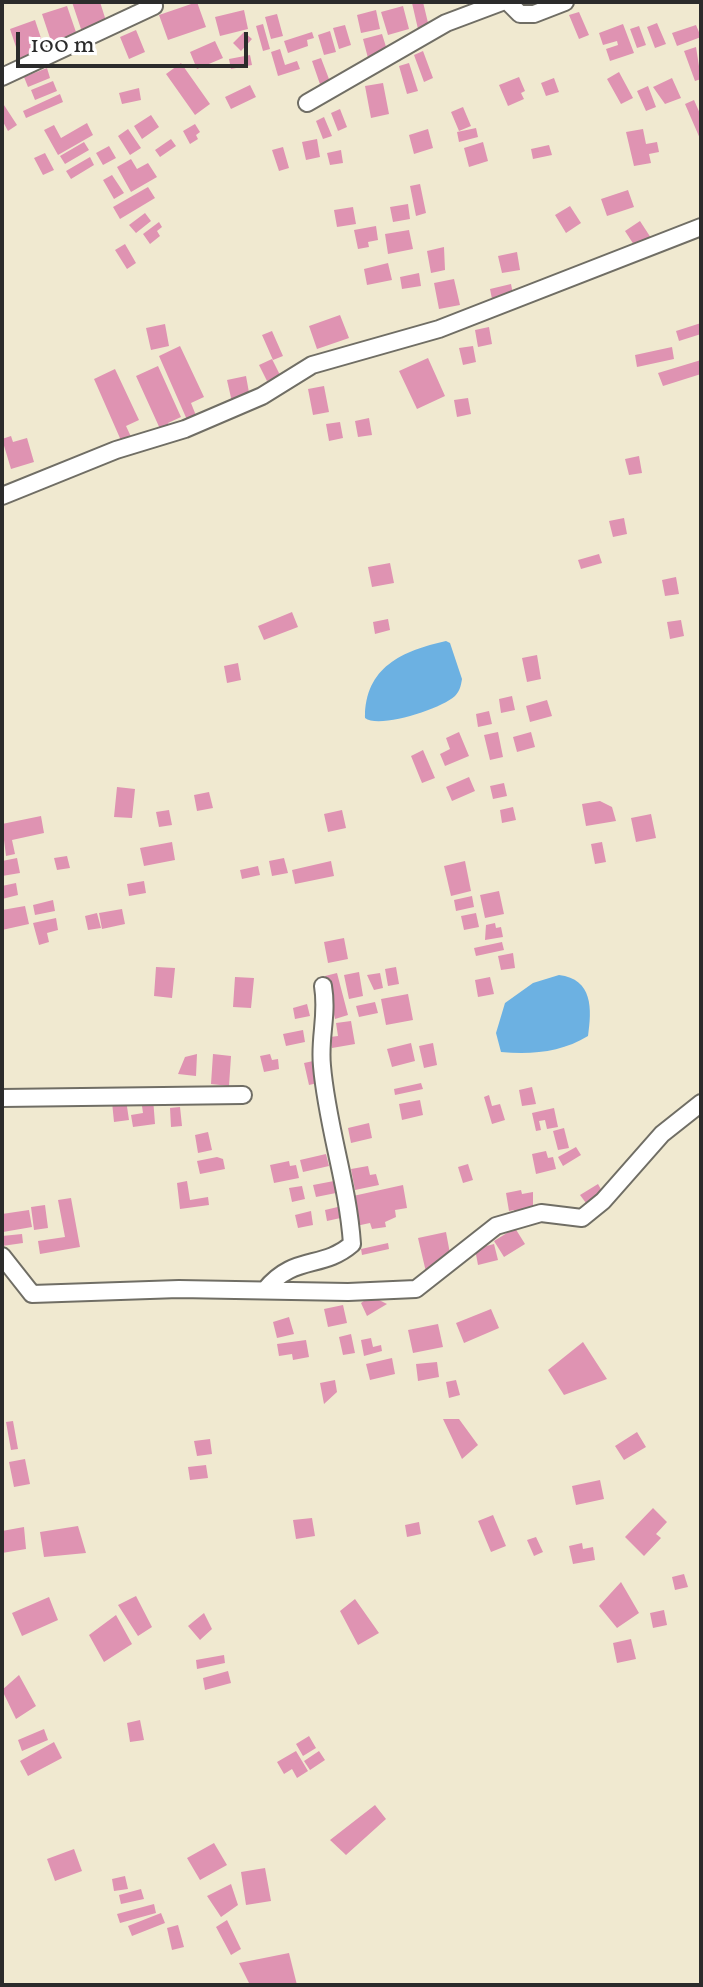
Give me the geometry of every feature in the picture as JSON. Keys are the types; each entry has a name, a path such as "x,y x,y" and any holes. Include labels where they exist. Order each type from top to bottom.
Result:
{"street":[{"path":"307,103 446,23 505,2 520,14 534,14 565,2"},
{"path":"2,77 154,6"},
{"path":"2,496 116,450 185,429 262,396 312,365 439,329 701,227"},
{"path":"265,1290 280,1272 339,1256 352,1244 322,1066 322,1035 328,1013 323,986"},
{"path":"2,1098 243,1095"},
{"path":"2,1256 32,1294 179,1289 416,1289 496,1226 541,1213 582,1218 603,1201 662,1134 701,1103"}],"water":[{"path":"446,641 450,643 462,679 455,696 410,716 383,721 365,718 371,686 389,664 415,650"},
{"path":"559,975 578,982 588,997 588,1036 568,1046 546,1051 501,1052 496,1033 505,1003 533,983"}],"building":[{"path":"72,2 100,2 107,24 82,32"},
{"path":"197,2 206,27 168,40 159,15"},
{"path":"423,2 429,27 418,29 412,3"},
{"path":"67,6 78,38 53,47 42,14"},
{"path":"403,6 409,29 388,35 381,12"},
{"path":"244,10 248,29 220,36 215,17"},
{"path":"376,10 380,29 361,33 357,15"},
{"path":"579,12 589,35 579,39 569,15"},
{"path":"277,14 283,36 271,39 265,17"},
{"path":"35,20 46,53 21,62 10,29"},
{"path":"657,23 666,44 655,48 647,27"},
{"path":"263,24 270,49 263,51 256,26"},
{"path":"623,24 634,53 610,61 606,49 618,45 617,41 603,45 599,33"},
{"path":"345,25 351,45 339,49 333,28"},
{"path":"696,25 701,37 677,46 672,33"},
{"path":"639,26 646,45 637,48 630,29"},
{"path":"136,30 145,52 129,59 120,37"},
{"path":"330,31 336,52 324,55 318,35"},
{"path":"244,32 252,39 241,51 233,43"},
{"path":"312,32 314,38 307,40 308,46 288,53 284,41"},
{"path":"382,34 388,53 368,58 363,39"},
{"path":"215,41 223,58 197,69 190,52"},
{"path":"696,47 701,79 695,81 684,51"},
{"path":"280,49 285,65 297,61 300,69 278,76 271,52"},
{"path":"423,51 433,78 424,82 414,55"},
{"path":"250,55 252,65 231,69 229,59"},
{"path":"321,58 332,87 322,90 312,61"},
{"path":"181,63 210,104 195,115 166,74"},
{"path":"409,63 418,91 407,94 399,66"},
{"path":"47,68 50,78 28,87 24,77"},
{"path":"619,72 633,98 621,104 607,79"},
{"path":"519,77 525,91 521,93 524,99 508,106 499,85"},
{"path":"554,78 559,92 546,96 541,83"},
{"path":"672,78 681,98 665,104 653,87"},
{"path":"53,81 57,91 35,100 31,90"},
{"path":"383,83 389,114 371,118 365,86"},
{"path":"250,85 256,97 231,109 225,97"},
{"path":"648,86 656,107 646,111 637,91"},
{"path":"139,88 141,100 122,104 119,93"},
{"path":"60,94 63,102 26,118 23,111"},
{"path":"694,100 701,116 701,141 685,104"},
{"path":"2,102 17,125 8,131 2,120"},
{"path":"463,107 471,126 459,131 451,112"},
{"path":"340,109 347,127 338,131 331,113"},
{"path":"151,115 159,127 142,139 134,126"},
{"path":"324,117 332,136 323,139 316,121"},
{"path":"87,123 93,135 58,155 44,130 54,125 61,138"},
{"path":"195,124 200,132 196,135 198,139 190,144 183,131"},
{"path":"476,128 478,137 459,142 457,132"},
{"path":"128,129 141,148 130,155 118,136"},
{"path":"428,129 433,148 414,154 409,135"},
{"path":"643,129 646,144 657,142 659,152 649,154 651,163 634,166 626,132"},
{"path":"171,139 176,146 160,157 155,150"},
{"path":"317,139 320,157 306,160 302,142"},
{"path":"84,142 89,150 65,164 60,156"},
{"path":"483,142 488,161 469,167 464,148"},
{"path":"549,145 552,155 533,159 531,149"},
{"path":"109,146 116,158 103,165 96,153"},
{"path":"283,147 289,168 279,171 272,150"},
{"path":"341,150 343,163 330,165 327,153"},
{"path":"45,153 54,170 43,175 34,158"},
{"path":"90,157 94,165 71,179 66,171"},
{"path":"131,159 137,169 148,163 157,177 131,192 117,167"},
{"path":"112,175 124,193 114,199 103,180"},
{"path":"420,184 426,213 416,216 410,186"},
{"path":"148,187 155,198 120,219 113,207"},
{"path":"628,190 634,207 607,216 601,199"},
{"path":"408,204 410,219 393,222 390,207"},
{"path":"570,206 581,223 566,233 555,215"},
{"path":"353,207 356,224 337,227 334,210"},
{"path":"145,213 151,221 136,233 129,225"},
{"path":"640,221 651,238 636,248 625,231"},
{"path":"159,222 162,227 157,231 160,236 150,244 143,234"},
{"path":"376,226 378,240 368,242 369,247 358,249 354,230"},
{"path":"409,230 413,249 388,254 385,234"},
{"path":"125,244 136,263 127,269 115,250"},
{"path":"444,247 445,270 431,273 427,251"},
{"path":"517,252 520,270 502,273 498,256"},
{"path":"388,263 392,280 367,285 364,269"},
{"path":"419,273 421,286 402,289 400,277"},
{"path":"454,279 460,305 439,309 434,283"},
{"path":"511,284 513,294 492,299 490,289"},
{"path":"340,315 349,338 317,349 309,326"},
{"path":"701,323 701,334 679,341 676,331"},
{"path":"165,324 169,346 151,350 146,328"},
{"path":"489,327 492,344 478,347 475,330"},
{"path":"272,331 283,356 273,360 262,335"},
{"path":"180,346 204,397 191,403 197,418 188,422 159,356"},
{"path":"473,346 476,362 463,365 459,348"},
{"path":"672,347 674,359 637,367 635,355"},
{"path":"428,358 445,396 417,409 399,371"},
{"path":"272,359 280,375 267,381 259,365"},
{"path":"701,360 701,374 663,386 658,373"},
{"path":"158,366 181,417 168,423 175,437 166,442 136,376"},
{"path":"115,369 139,420 126,426 133,441 123,445 94,379"},
{"path":"246,376 250,398 232,402 227,380"},
{"path":"324,386 329,412 313,415 308,389"},
{"path":"468,398 471,414 457,417 454,400"},
{"path":"369,418 372,435 358,437 355,421"},
{"path":"340,422 343,438 329,441 326,424"},
{"path":"11,436 13,442 27,438 34,462 11,469 2,439"},
{"path":"639,456 642,473 629,475 625,459"},
{"path":"624,518 627,534 613,537 609,521"},
{"path":"599,554 602,563 581,569 578,560"},
{"path":"390,563 394,583 372,587 368,567"},
{"path":"676,577 679,594 665,596 662,580"},
{"path":"292,612 298,627 264,640 258,626"},
{"path":"388,619 390,630 375,634 373,622"},
{"path":"681,620 684,636 670,639 667,622"},
{"path":"537,655 541,679 527,682 522,658"},
{"path":"238,663 241,680 227,683 224,666"},
{"path":"512,696 515,710 501,713 499,699"},
{"path":"547,700 552,716 530,722 526,706"},
{"path":"489,711 492,724 478,727 476,714"},
{"path":"459,732 469,756 445,766 440,754 450,749 446,738"},
{"path":"498,732 503,757 490,760 484,735"},
{"path":"531,732 535,747 517,752 513,737"},
{"path":"423,750 435,778 422,783 411,756"},
{"path":"469,777 475,791 452,801 446,787"},
{"path":"504,783 507,796 493,799 490,786"},
{"path":"117,787 135,789 132,818 114,817"},
{"path":"209,792 213,808 197,811 194,795"},
{"path":"600,801 612,807 616,821 586,826 582,804"},
{"path":"513,807 516,820 502,823 500,810"},
{"path":"169,810 172,825 159,827 156,812"},
{"path":"342,810 346,828 328,832 324,814"},
{"path":"651,814 656,838 636,842 631,818"},
{"path":"41,816 44,833 12,840 15,854 6,856 2,824"},
{"path":"172,842 175,860 144,866 140,848"},
{"path":"602,842 606,862 595,864 591,844"},
{"path":"67,856 70,868 57,870 54,858"},
{"path":"17,858 20,873 2,876 2,861"},
{"path":"284,858 288,873 272,876 269,861"},
{"path":"331,861 334,876 295,884 292,870"},
{"path":"465,861 471,891 451,896 444,866"},
{"path":"258,866 260,875 242,879 240,870"},
{"path":"144,881 146,893 129,896 127,884"},
{"path":"16,883 18,895 2,899 2,886"},
{"path":"499,891 504,914 485,918 480,895"},
{"path":"472,896 474,907 456,911 454,900"},
{"path":"53,900 55,911 35,915 33,905"},
{"path":"25,906 29,924 2,930 2,910"},
{"path":"122,909 125,924 102,929 99,913"},
{"path":"97,913 101,928 88,930 85,916"},
{"path":"476,913 479,927 464,930 461,916"},
{"path":"56,918 58,930 47,933 49,942 39,945 33,923"},
{"path":"495,923 496,928 501,927 503,937 485,940 486,925"},
{"path":"344,938 348,959 328,963 324,942"},
{"path":"502,942 504,950 476,956 474,948"},
{"path":"513,953 515,968 501,970 498,956"},
{"path":"156,967 175,968 172,998 154,996"},
{"path":"396,967 399,984 388,986 385,969"},
{"path":"359,972 363,996 349,999 344,975"},
{"path":"337,973 348,1015 335,1019 325,976"},
{"path":"380,973 383,988 374,990 367,975"},
{"path":"235,977 254,978 251,1008 233,1007"},
{"path":"490,977 494,994 478,997 475,980"},
{"path":"408,994 413,1020 386,1025 381,999"},
{"path":"375,1002 378,1013 359,1017 356,1006"},
{"path":"307,1004 310,1016 295,1019 293,1008"},
{"path":"351,1021 355,1044 332,1048 330,1037 338,1036 336,1023"},
{"path":"303,1030 305,1042 286,1046 283,1034"},
{"path":"411,1043 415,1061 392,1067 387,1049"},
{"path":"433,1043 437,1065 424,1068 419,1046"},
{"path":"197,1054 196,1076 178,1074 185,1057"},
{"path":"213,1054 231,1056 229,1086 211,1084"},
{"path":"270,1054 272,1060 278,1059 279,1069 264,1072 260,1056"},
{"path":"318,1060 322,1082 309,1085 304,1063"},
{"path":"421,1083 423,1089 395,1095 394,1089"},
{"path":"532,1087 536,1104 522,1106 519,1090"},
{"path":"489,1095 492,1106 500,1104 505,1120 492,1124 484,1097"},
{"path":"153,1098 155,1124 133,1127 131,1115 143,1113 141,1099"},
{"path":"126,1100 129,1120 114,1122 112,1102"},
{"path":"420,1100 423,1115 402,1120 399,1104"},
{"path":"180,1107 182,1126 171,1127 170,1108"},
{"path":"554,1108 558,1127 547,1129 545,1120 539,1121 541,1130 536,1131 532,1113"},
{"path":"369,1123 372,1138 351,1143 348,1128"},
{"path":"564,1128 569,1148 558,1150 553,1131"},
{"path":"208,1132 212,1150 198,1153 195,1135"},
{"path":"576,1147 581,1155 563,1166 558,1157"},
{"path":"546,1151 548,1158 553,1157 556,1169 536,1174 532,1154"},
{"path":"326,1154 329,1166 303,1172 300,1160"},
{"path":"217,1157 223,1159 225,1169 200,1174 197,1161"},
{"path":"289,1161 290,1166 296,1165 299,1178 274,1183 270,1165"},
{"path":"468,1164 473,1180 463,1183 458,1167"},
{"path":"368,1166 370,1175 376,1174 379,1185 355,1190 351,1169"},
{"path":"187,1181 190,1200 208,1197 209,1205 180,1209 177,1183"},
{"path":"334,1181 336,1193 316,1197 313,1185"},
{"path":"598,1184 603,1193 586,1203 580,1195"},
{"path":"403,1185 407,1208 395,1210 396,1217 385,1222 386,1227 372,1229 370,1223 356,1226 353,1196"},
{"path":"302,1186 305,1199 292,1202 289,1188"},
{"path":"521,1190 522,1194 533,1192 533,1212 515,1216 514,1210 509,1211 506,1193"},
{"path":"71,1198 80,1247 40,1254 38,1241 65,1237 58,1200"},
{"path":"45,1205 48,1228 34,1230 31,1207"},
{"path":"342,1206 345,1217 327,1221 325,1210"},
{"path":"29,1210 32,1227 3,1232 2,1214"},
{"path":"311,1211 313,1225 298,1228 295,1215"},
{"path":"515,1228 525,1244 504,1257 494,1241"},
{"path":"446,1232 451,1259 426,1272 418,1238"},
{"path":"22,1234 23,1243 2,1246 2,1236"},
{"path":"388,1243 389,1249 362,1255 361,1249"},
{"path":"494,1244 498,1260 478,1265 475,1249"},
{"path":"371,1296 387,1304 367,1316 361,1303"},
{"path":"343,1305 347,1323 328,1327 324,1309"},
{"path":"491,1309 499,1328 464,1343 456,1323"},
{"path":"289,1317 294,1334 277,1338 273,1322"},
{"path":"438,1324 443,1347 413,1353 408,1330"},
{"path":"351,1334 355,1353 343,1355 339,1337"},
{"path":"371,1338 373,1347 381,1345 382,1351 364,1356 361,1340"},
{"path":"306,1340 309,1357 293,1360 292,1354 279,1356 277,1344"},
{"path":"583,1342 607,1379 564,1395 548,1370"},
{"path":"392,1358 395,1374 370,1380 366,1364"},
{"path":"437,1362 439,1377 418,1381 416,1364"},
{"path":"335,1380 337,1392 324,1404 320,1383"},
{"path":"456,1380 460,1395 449,1398 446,1382"},
{"path":"443,1419 459,1419 478,1445 462,1459"},
{"path":"13,1421 18,1449 11,1450 6,1422"},
{"path":"637,1432 646,1447 624,1460 615,1446"},
{"path":"210,1439 212,1454 197,1456 194,1441"},
{"path":"25,1459 30,1484 14,1487 9,1462"},
{"path":"206,1465 208,1478 190,1480 188,1467"},
{"path":"600,1480 604,1499 576,1505 572,1486"},
{"path":"653,1508 667,1522 656,1534 661,1538 644,1556 625,1537"},
{"path":"493,1515 506,1546 491,1552 478,1521"},
{"path":"312,1518 315,1536 296,1539 293,1520"},
{"path":"419,1522 421,1534 407,1537 405,1525"},
{"path":"78,1526 86,1553 44,1557 40,1532"},
{"path":"24,1527 26,1549 2,1553 2,1531"},
{"path":"536,1537 543,1552 534,1556 527,1540"},
{"path":"582,1543 583,1549 593,1547 595,1560 573,1564 569,1546"},
{"path":"684,1574 688,1587 675,1590 672,1577"},
{"path":"621,1582 639,1613 617,1628 599,1606"},
{"path":"136,1596 152,1627 138,1636 118,1605"},
{"path":"49,1597 58,1620 22,1636 12,1613"},
{"path":"355,1599 379,1633 358,1645 340,1611"},
{"path":"664,1610 667,1625 653,1628 650,1613"},
{"path":"204,1613 212,1629 200,1640 188,1626"},
{"path":"116,1615 132,1644 104,1662 89,1635"},
{"path":"631,1639 636,1659 617,1663 613,1643"},
{"path":"224,1655 225,1663 197,1669 196,1660"},
{"path":"228,1671 231,1683 205,1690 203,1678"},
{"path":"19,1675 36,1706 16,1719 2,1690"},
{"path":"140,1720 144,1740 130,1742 127,1723"},
{"path":"44,1729 48,1740 22,1751 18,1740"},
{"path":"309,1736 316,1748 303,1756 296,1744"},
{"path":"54,1742 62,1758 28,1776 20,1761"},
{"path":"296,1751 308,1771 297,1778 292,1769 284,1774 277,1762"},
{"path":"319,1751 325,1760 310,1770 304,1761"},
{"path":"375,1805 386,1819 346,1855 330,1840"},
{"path":"214,1843 227,1865 200,1880 187,1858"},
{"path":"74,1849 82,1871 55,1881 47,1859"},
{"path":"265,1868 271,1901 246,1905 241,1872"},
{"path":"125,1876 128,1889 114,1891 112,1879"},
{"path":"231,1884 238,1905 221,1917 207,1896"},
{"path":"141,1889 144,1899 121,1904 119,1895"},
{"path":"154,1904 156,1913 120,1923 117,1914"},
{"path":"161,1913 165,1923 132,1936 128,1926"},
{"path":"227,1920 241,1949 231,1955 216,1927"},
{"path":"178,1925 184,1947 172,1950 167,1928"},
{"path":"289,1953 297,1985 250,1985 239,1963"}]}
